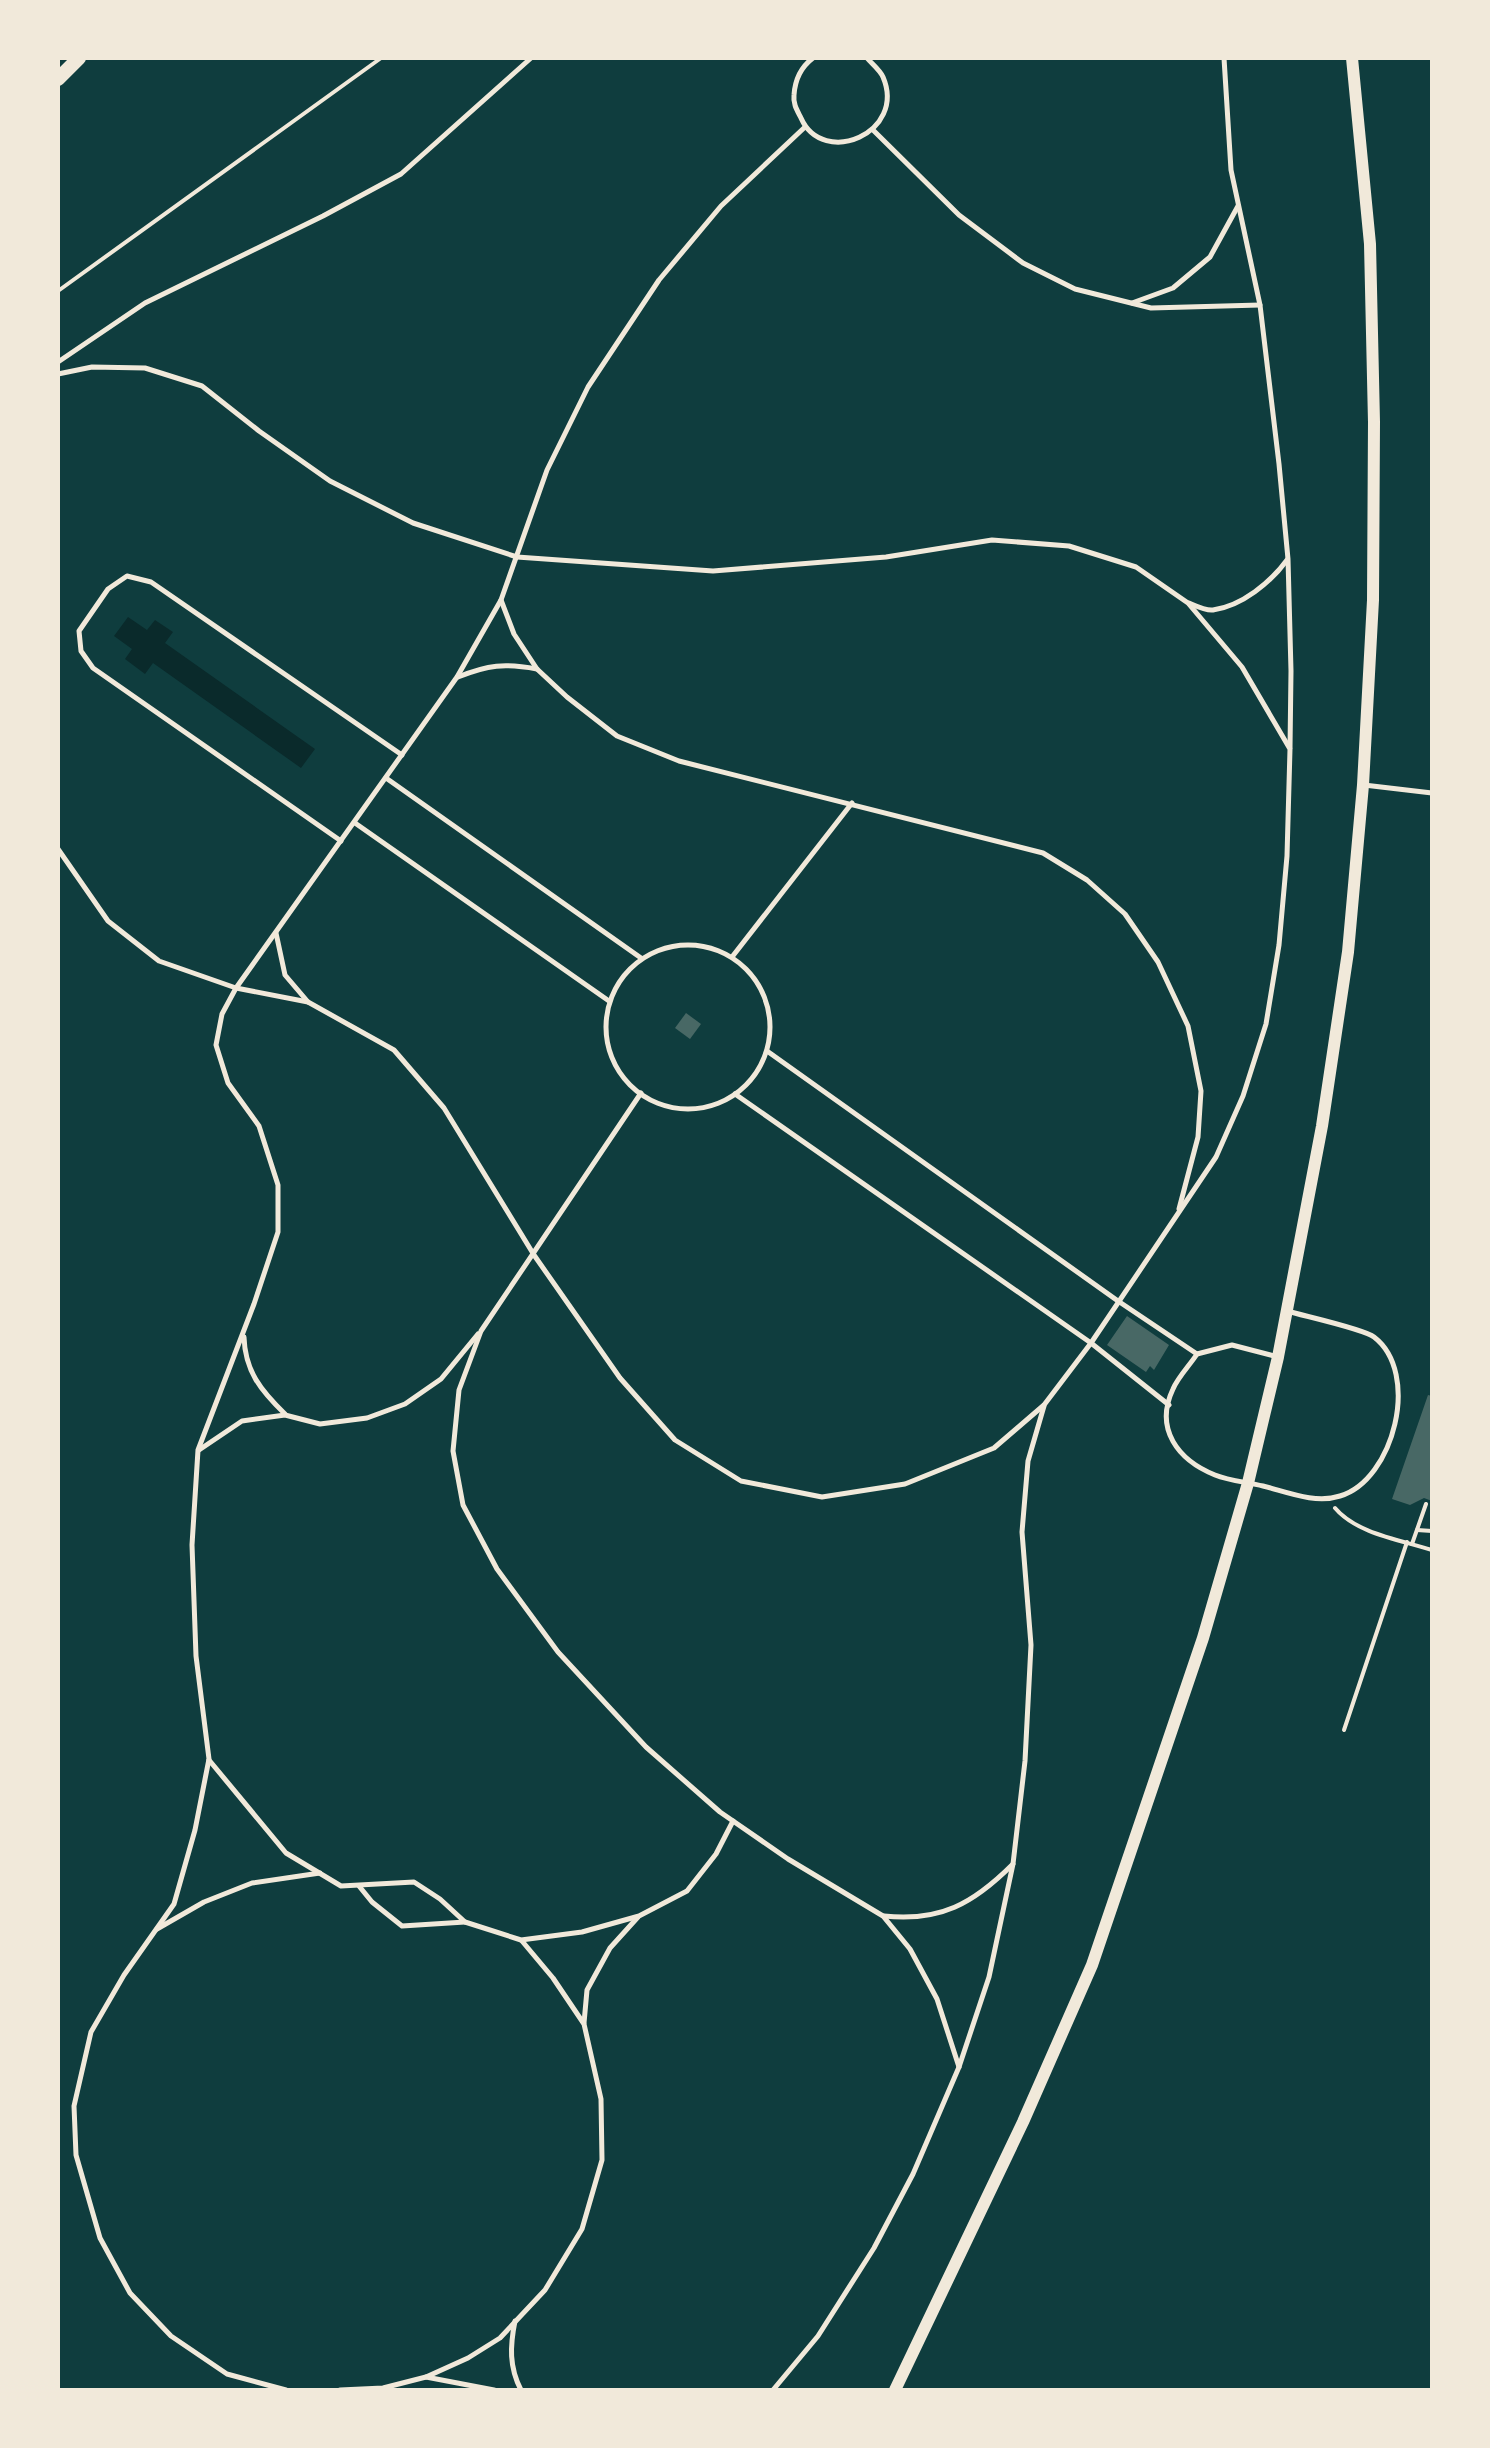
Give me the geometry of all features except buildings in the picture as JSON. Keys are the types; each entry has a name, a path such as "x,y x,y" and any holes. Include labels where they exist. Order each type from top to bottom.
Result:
{"main road":[{"path":"58,79 79,58"}],"street":[{"path":"895,2390 1023,2122 1092,1965 1203,1638 1248,1483 1278,1357 1322,1126 1348,952 1363,785 1373,600 1374,422 1370,244 1352,58"}],"lane":[{"path":"58,362 145,303 323,216 401,174 531,58"},
{"path":"813,58 804,60 795,81 793,101 805,127 824,140 854,141 873,130 883,116 887,98 883,75 867,58"},
{"path":"58,849 108,921 159,961 236,988 308,1002 394,1050 444,1108 534,1255 620,1378 675,1440 741,1481 822,1497 905,1484 994,1448 1044,1405 1091,1343 1216,1157 1243,1096 1266,1024 1279,945 1287,856 1291,671 1288,559 1260,305 1231,170 1224,58"},
{"path":"286,2390 227,2374 171,2336 130,2293 100,2238 76,2155 74,2106 91,2032 124,1975 174,1904 195,1830 209,1759 196,1656 192,1545 198,1450 278,1232 278,1185 259,1126 228,1083 216,1045 222,1014 236,988 457,677 501,600 547,470 588,387 659,280 721,206 805,127"},
{"path":"873,130 959,215 1023,263 1075,289 1151,308 1260,305"},
{"path":"1131,303 1173,288 1210,257 1239,204"},
{"path":"58,374 92,367 145,368 202,386 330,481 413,523 517,557 713,571 886,557 992,540 1069,546 1136,567 1188,603 1242,667 1290,749"},
{"path":"1188,603 1211,611 1239,602 1274,577 1288,559"},
{"path":"341,841 93,668 81,651 79,631 108,589 127,576 151,582 402,755"},
{"path":"501,600 514,634 537,669 617,736 679,761 1043,853 1087,880 1125,914 1158,962 1188,1026 1201,1091 1198,1137 1177,1213"},
{"path":"457,677 488,665 537,669"},
{"path":"386,778 641,958"},
{"path":"1363,785 1432,793"},
{"path":"732,957 852,803"},
{"path":"355,823 609,1001"},
{"path":"276,933 285,975 308,1002"},
{"path":"692,944 732,957 746,968 765,998 770,1038 753,1078 735,1094 708,1107 683,1109 656,1103 627,1083 608,1049 605,1025 609,1001 619,980 641,958 664,947 692,944"},
{"path":"767,1051 1197,1354"},
{"path":"198,1450 242,1421 285,1415 320,1424 367,1418 405,1404 441,1379 481,1331 641,1093"},
{"path":"735,1094 1091,1343 1169,1405"},
{"path":"1278,1357 1232,1345 1197,1354 1172,1389 1165,1423 1179,1452 1215,1475 1317,1499 1329,1499 1358,1488 1383,1456 1398,1411 1397,1375 1383,1345 1372,1334 1286,1311"},
{"path":"481,1331 459,1390 453,1451 463,1505 497,1569 558,1652 646,1747 733,1821 788,1859 883,1916 910,1949 937,1999 959,2067"},
{"path":"243,1333 245,1357 262,1392 285,1415"},
{"path":"773,2390 818,2336 874,2248 913,2174 959,2067 989,1977 1013,1864 1025,1761 1031,1645 1022,1532 1028,1461 1044,1405"},
{"path":"209,1759 286,1853 341,1886 414,1882 440,1899 465,1922"},
{"path":"358,1885 372,1902 402,1926 465,1922 521,1940 582,1932 639,1916 687,1891 716,1854 733,1821"},
{"path":"883,1916 912,1919 951,1911 989,1888 1013,1864"},
{"path":"156,1929 204,1902 252,1883 320,1873"},
{"path":"340,2390 383,2388 426,2377 468,2358 500,2338 545,2290 582,2229 602,2160 601,2099 584,2024 587,1990 610,1948 639,1916"},
{"path":"521,1940 553,1978 584,2024"},
{"path":"515,2321 510,2349 514,2378 521,2390"},
{"path":"426,2377 494,2390"}],"path":[{"path":"58,291 381,58"},
{"path":"1329,1499 1344,1518 1362,1528 1432,1550"},
{"path":"1344,1730 1426,1504"},
{"path":"1417,1530 1432,1531"}],"water":[{"path":"128,617 147,630 155,620 173,632 165,643 315,749 301,768 153,663 145,674 125,659 132,649 114,636"}]}
